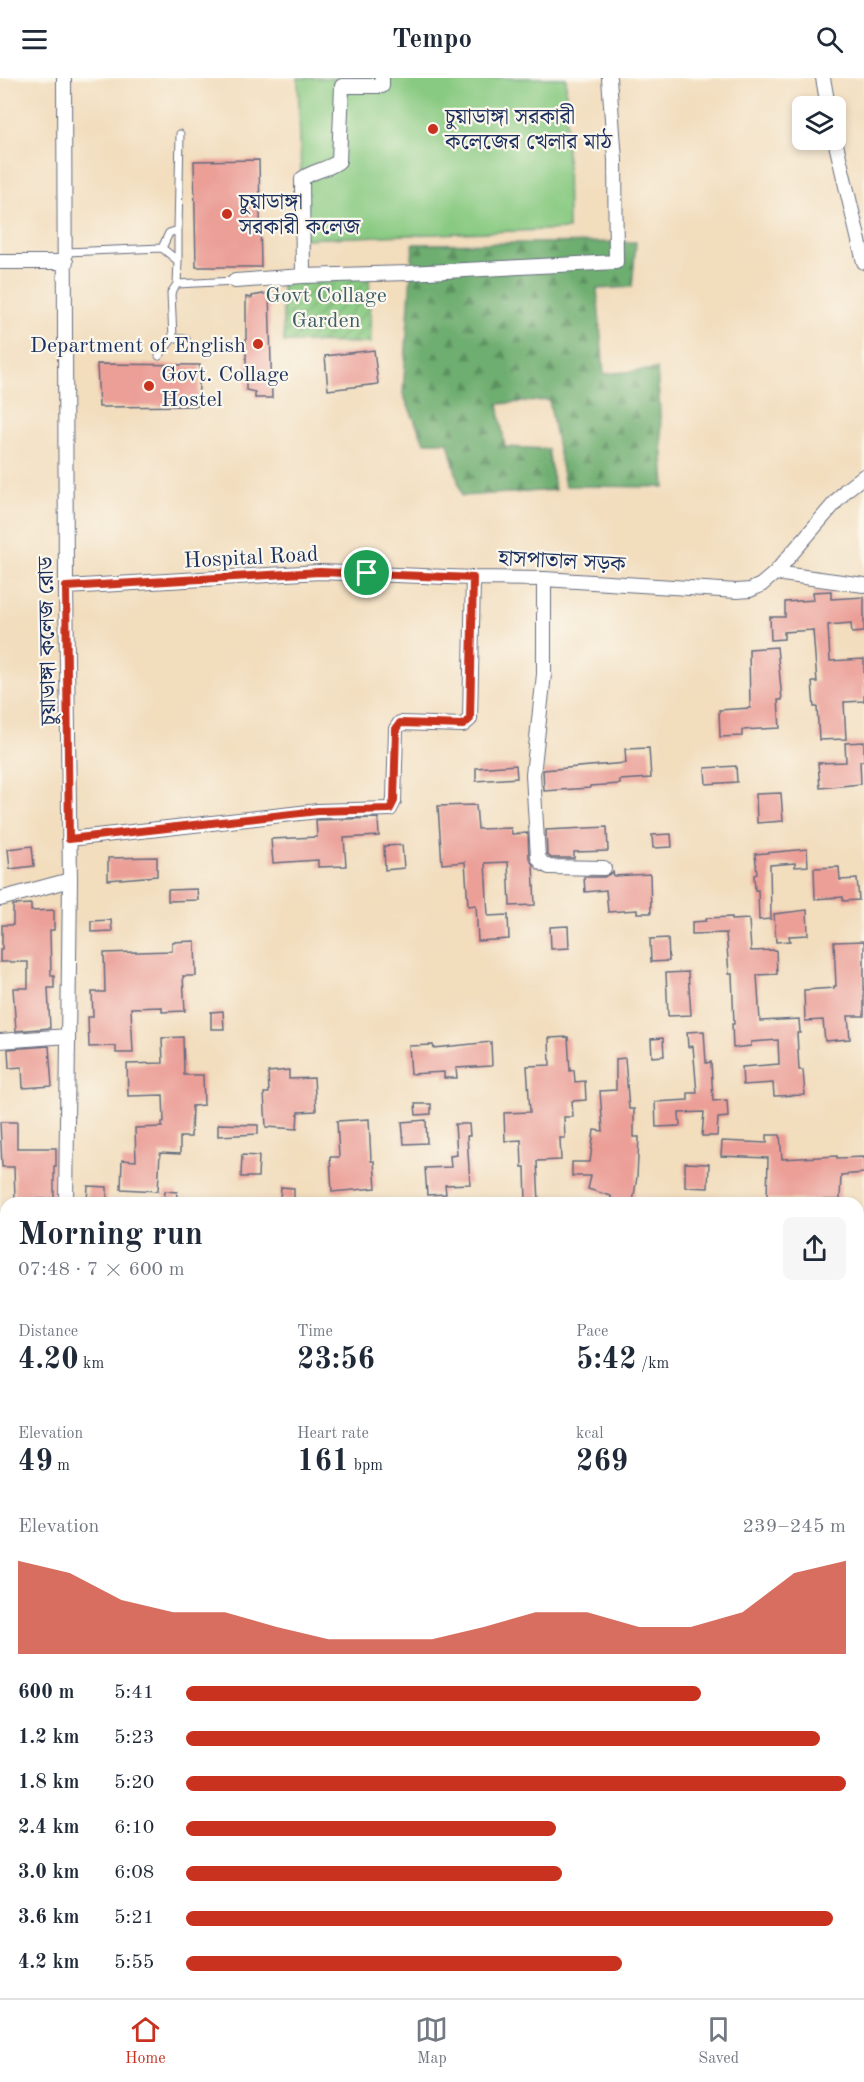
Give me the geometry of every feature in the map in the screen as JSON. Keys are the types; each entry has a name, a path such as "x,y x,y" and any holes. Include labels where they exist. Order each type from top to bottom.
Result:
{"street":[{"name":"চুয়াডাঙ্গা কলেজ রোড","path":"64,78 66,587 70,880 66,1197"},
{"path":"303,276 302,179 307,175 332,167 339,161 342,86 382,86 382,78"},
{"path":"235,281 616,262 615,160 609,78"},
{"path":"823,78 826,96"},
{"path":"837,150 864,262"},
{"path":"0,262 66,257"},
{"name":"হাসপাতাল সড়ক","path":"69,839 318,811 390,809 394,801 396,729 400,723 463,725 470,719 473,578 544,579 750,590 761,585 775,573 846,490 864,476"},
{"name":"Hospital Road","path":"66,587 320,572 473,578"},
{"path":"775,573 864,585"},
{"path":"544,579 544,674 533,775 538,857 545,866 549,867 604,868"},
{"path":"0,899 70,880"},
{"path":"0,1041 68,1036"}],"lane":[{"path":"159,356 173,338 171,293 177,284 180,134"},
{"path":"162,248 169,233 177,230"},
{"path":"66,257 162,248 178,261"},
{"path":"177,284 235,281"},
{"path":"173,338 186,339"}],"green space":[{"name":"চুয়াডাঙ্গা সরকারী কলেজের খেলার মাঠ","path":"298,78 566,78 568,229 303,239"},
{"path":"636,242 632,287 597,289 604,374 657,369 665,487 565,486 549,400 498,404 505,447 548,449 555,490 462,496 448,442 424,442 403,394 413,244"},
{"name":"Govt Collage Garden","path":"281,272 369,272 371,343 284,342"}],"building":[{"name":"চুয়াডাঙ্গা সরকারী কলেজ","path":"259,160 261,267 196,267 194,161"},
{"name":"Department of English","path":"269,293 272,398 255,398 255,392 246,390 246,297 252,298 252,296"},
{"path":"374,350 378,384 328,390 325,356"},
{"name":"Govt. Collage Hostel","path":"97,364 200,365 198,406 99,407"},
{"path":"831,591 831,599 864,597 864,632 852,633 851,623 828,625 830,661 864,659 864,701 844,702 846,739 819,740 817,707 814,707 812,682 817,682 813,630 784,632 784,639 771,640 770,617 785,617 785,602 814,600 813,592"},
{"path":"777,647 782,700 778,700 780,728 742,730 742,736 720,737 719,710 750,708 749,649"},
{"path":"864,742 864,761 860,761 861,784 820,788 818,763 846,762 845,743"},
{"path":"649,748 651,778 620,780 620,784 590,786 590,788 544,791 543,770 626,763 625,749"},
{"path":"516,765 517,778 476,781 476,768"},
{"path":"736,766 737,782 706,784 705,768"},
{"path":"781,793 783,821 757,823 756,794"},
{"path":"476,805 478,829 511,828 512,834 528,833 529,858 533,865 535,905 510,906 508,862 485,863 488,916 508,915 509,939 478,941 476,905 468,906 465,862 442,864 438,806"},
{"path":"378,818 379,836 344,838 346,866 318,867 318,860 273,863 271,839 317,837 316,820"},
{"path":"607,827 608,851 574,852 574,858 551,858 547,854 546,830"},
{"path":"671,834 672,847 653,848 652,835"},
{"path":"402,845 404,868 385,870 384,846"},
{"path":"32,846 34,866 10,869 8,849"},
{"path":"807,849 808,866 795,867 795,863 770,865 771,919 759,920 758,890 755,890 754,875 757,874 755,854"},
{"path":"157,857 157,876 108,880 108,858"},
{"path":"839,867 840,880 857,879 859,900 843,901 843,897 815,899 814,868"},
{"path":"613,872 614,876 650,874 651,913 637,913 637,910 608,912 606,890 585,892 584,877 604,877"},
{"path":"197,889 198,900 168,901 168,890"},
{"path":"31,904 31,911 54,910 54,930 50,930 51,976 54,976 54,988 48,988 50,1028 16,1031 13,988 28,988 28,962 0,962 2,925 13,925 13,905"},
{"path":"807,910 808,935 789,936 790,941 776,942 774,914"},
{"path":"732,917 732,920 749,919 751,951 776,950 777,974 757,975 760,1021 799,1019 800,1033 797,1033 799,1070 803,1070 805,1095 774,1096 773,1083 743,1085 742,1067 779,1064 778,1040 751,1042 751,1046 733,1048 732,974 729,974 726,933 692,934 692,922 706,921 706,918"},
{"path":"111,920 112,931 91,932 91,921"},
{"path":"568,926 569,948 551,949 550,927"},
{"path":"668,938 669,961 651,962 650,939"},
{"path":"195,941 196,976 183,976 185,1011 162,1012 162,1007 131,1008 133,1053 116,1053 116,1046 89,1047 88,1017 93,1017 92,992 105,992 104,953 172,951 172,942"},
{"path":"864,941 864,1016 848,1016 850,1039 825,1041 823,1020 805,1021 804,990 836,986 834,942"},
{"path":"688,972 691,1015 668,1016 666,973"},
{"path":"223,1011 224,1029 211,1029 211,1012"},
{"path":"704,1031 706,1063 711,1062 713,1101 727,1100 728,1117 718,1118 717,1136 702,1136 704,1112 679,1113 680,1126 656,1127 655,1102 688,1100 688,1093 697,1093 693,1046 688,1047 687,1032"},
{"path":"183,1037 184,1075 203,1075 204,1105 192,1106 191,1137 180,1137 180,1154 160,1153 158,1191 121,1189 122,1160 136,1161 135,1128 162,1127 162,1122 164,1122 163,1095 128,1096 127,1064 163,1063 162,1038"},
{"path":"568,1037 570,1071 574,1070 575,1082 585,1081 586,1100 572,1101 573,1117 564,1117 565,1138 560,1138 561,1160 537,1161 539,1197 526,1197 521,1140 505,1141 504,1113 530,1112 527,1066 550,1065 549,1038"},
{"path":"663,1038 664,1056 652,1057 651,1039"},
{"path":"491,1042 492,1066 456,1068 457,1078 444,1078 444,1072 411,1074 409,1046 433,1045 434,1048"},
{"path":"49,1046 52,1086 23,1088 22,1067 9,1068 8,1049"},
{"path":"625,1058 629,1109 634,1109 634,1137 639,1137 634,1197 611,1197 588,1189 591,1176 572,1176 572,1162 590,1162 594,1130 603,1131 600,1091 616,1090 616,1059"},
{"path":"289,1070 289,1079 314,1078 316,1111 298,1112 297,1129 266,1127 264,1093 269,1093 268,1072"},
{"path":"415,1104 431,1104 431,1114 416,1115"},
{"path":"369,1119 371,1161 374,1161 376,1188 332,1192 330,1157 339,1157 337,1121"},
{"path":"426,1120 427,1143 404,1144 402,1122"},
{"path":"0,1122 17,1122 17,1148 56,1148 54,1197 15,1197 14,1167 2,1167"},
{"path":"218,1124 258,1125 258,1134 218,1136"},
{"path":"455,1124 469,1124 470,1136 467,1136 470,1184 445,1185 446,1194 427,1195 425,1168 451,1167 450,1156 457,1155"},
{"path":"767,1135 780,1135 782,1159 864,1157 864,1173 841,1175 840,1197 767,1197 768,1158 721,1156 722,1141 767,1143"},
{"path":"242,1155 259,1156 258,1177 241,1177"},
{"path":"685,1163 709,1164 708,1188 685,1187"},
{"path":"88,1186 107,1187 107,1197 87,1197"},
{"path":"281,1187 294,1188 294,1197 280,1197"},
{"path":"165,1191 177,1192 177,1197 164,1197"}],"place":[{"name":"চুয়াডাঙ্গা সরকারী কলেজের খেলার মাঠ","path":"433,129"},
{"name":"চুয়াডাঙ্গা সরকারী কলেজ","path":"227,214"},
{"name":"Department of English","path":"258,344"},
{"name":"Govt. Collage Hostel","path":"149,386"}],"route":[{"path":"320,572 367,573 473,578 470,719 463,725 400,723 396,729 394,801 390,809 318,811 69,839 66,587 320,572"}]}
